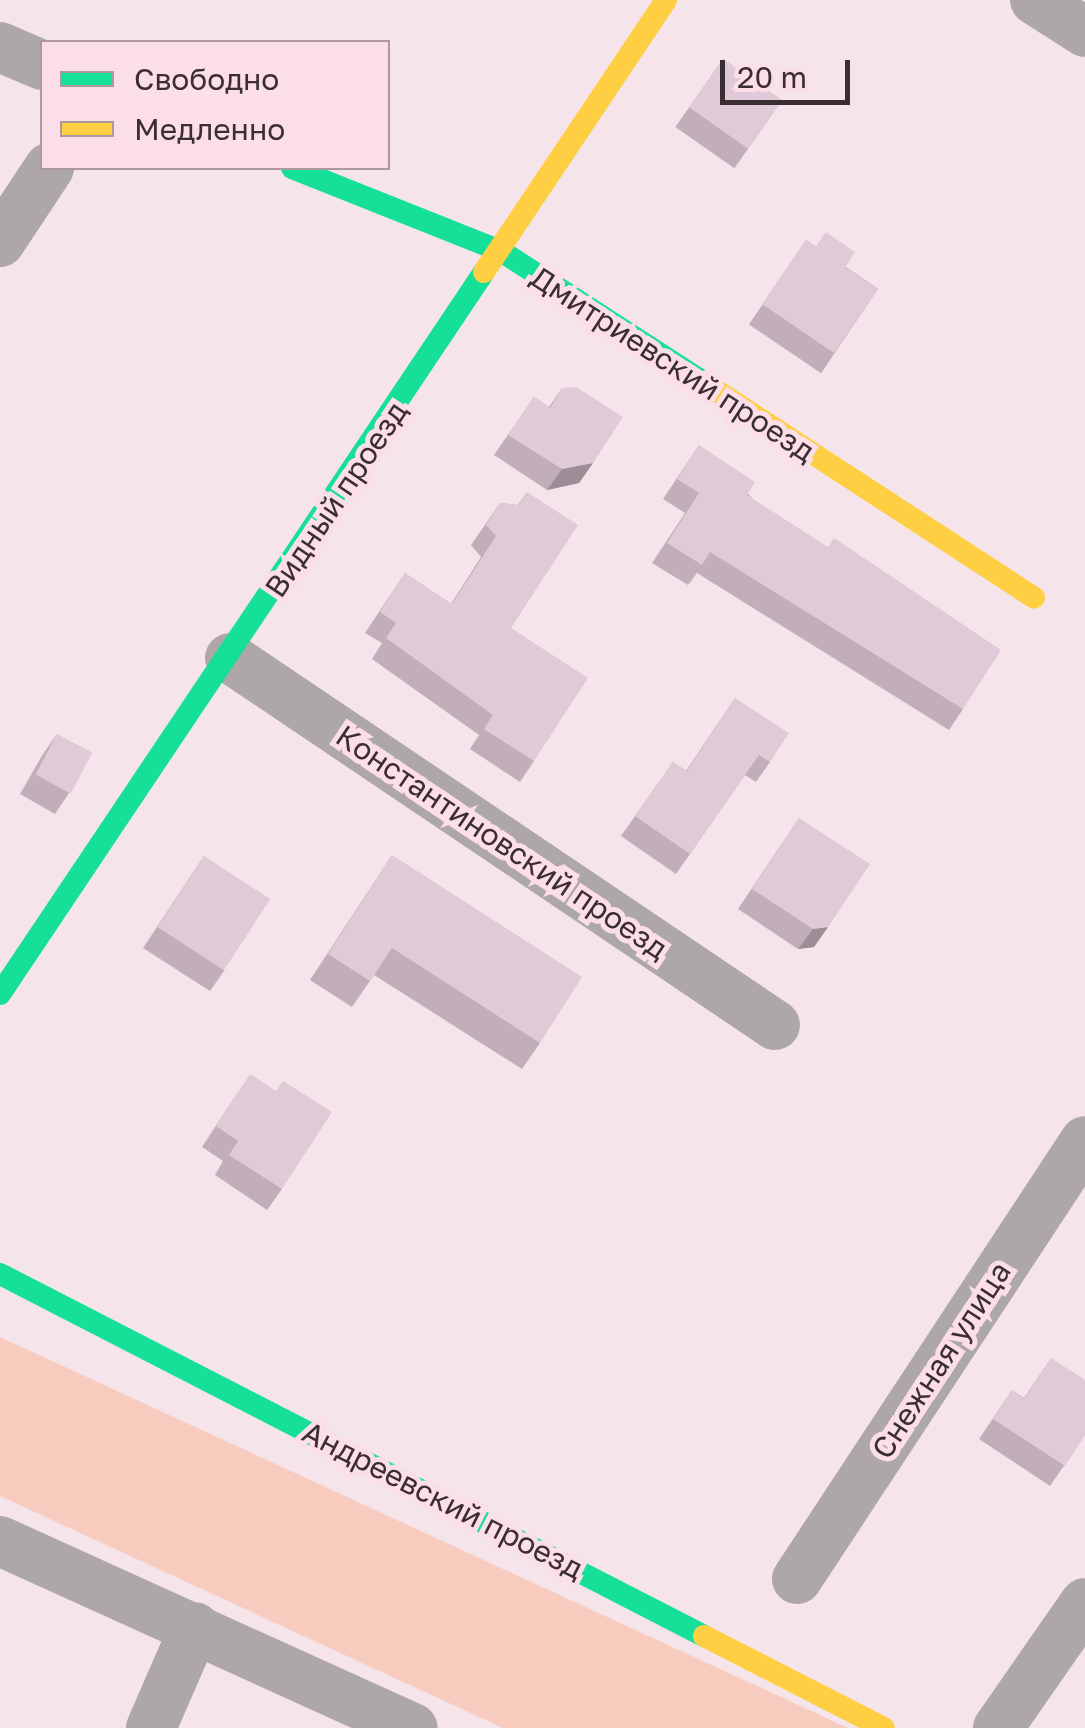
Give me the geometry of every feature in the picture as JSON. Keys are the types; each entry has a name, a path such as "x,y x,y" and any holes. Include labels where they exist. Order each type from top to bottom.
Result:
{"street":[{"name":"Видный проезд","path":"0,994 230,658 666,0"},
{"path":"1036,0 1085,32"},
{"path":"0,46 40,64"},
{"path":"0,242 48,170"},
{"name":"Дмитриевский проезд","path":"297,170 500,252 1034,598"},
{"name":"Константиновский проезд","path":"230,658 774,1025"},
{"name":"Снежная улица","path":"797,1579 1085,1141"},
{"name":"Андреевский проезд","path":"0,1274 884,1728"},
{"path":"0,1540 413,1728"},
{"path":"998,1728 1085,1603"},
{"path":"151,1728 196,1627"}],"shaded area":[{"path":"0,1337 848,1728 503,1728 0,1496"}],"building":[{"path":"723,59 782,100 748,149 689,107"},
{"path":"826,232 855,252 845,267 878,289 834,353 762,304 806,240 816,246"},
{"path":"576,387 623,417 593,463 562,469 508,435 534,397 550,408 562,388"},
{"path":"699,445 755,482 747,495 828,547 834,538 1001,650 963,709 710,552 702,565 667,543 699,493 677,479"},
{"path":"527,492 578,525 511,628 588,678 534,761 484,729 493,715 386,638 396,623 380,612 405,573 452,604 496,536 486,525 500,503 519,505"},
{"path":"735,698 789,733 770,762 759,755 690,854 635,816 673,762 687,771"},
{"path":"57,734 92,753 71,793 35,775"},
{"path":"799,818 870,864 828,927 813,929 752,889"},
{"path":"392,855 582,977 540,1043 392,948 370,981 328,954"},
{"path":"204,856 270,899 224,970 158,927"},
{"path":"250,1074 276,1091 283,1081 332,1112 282,1189 229,1155 238,1141 216,1126"},
{"path":"1051,1358 1085,1380 1085,1435 1065,1466 993,1419 1012,1390 1024,1399"}],"traffic: fast":[{"path":"297,170 501,251 714,389"},
{"path":"0,994 484,272"},
{"path":"0,1274 704,1636"}],"traffic: slow":[{"path":"484,272 666,0"},
{"path":"714,389 1034,598"},
{"path":"704,1636 884,1728"}]}
